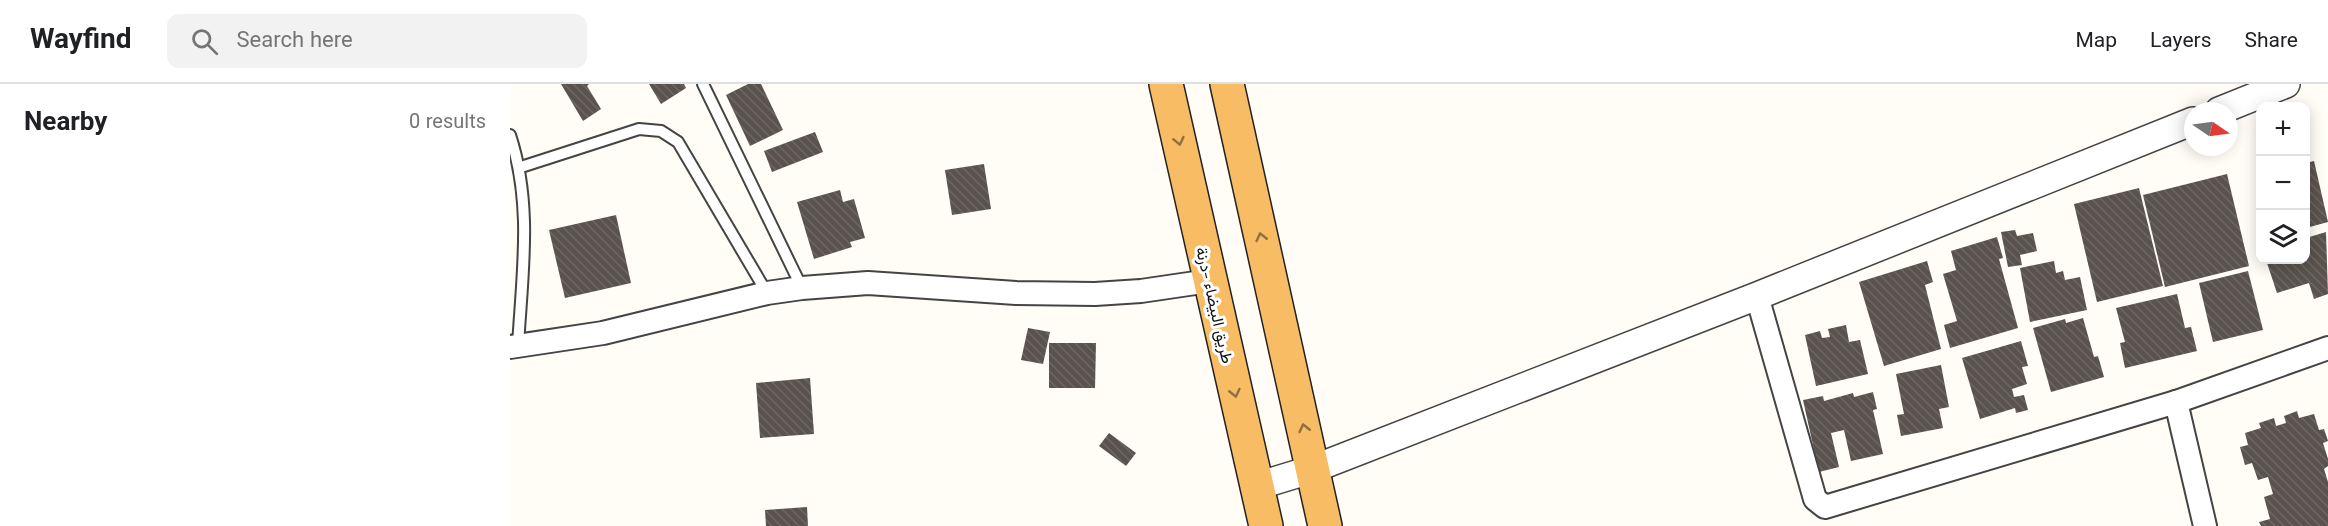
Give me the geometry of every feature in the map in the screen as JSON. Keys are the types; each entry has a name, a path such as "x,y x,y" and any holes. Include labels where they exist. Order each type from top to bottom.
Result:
{"highway":[{"name":"طريق البيضاء -درنة","path":"1166,84 1266,526"},
{"path":"1227,84 1325,526"}],"street":[{"path":"2238,103 2286,84"},
{"path":"1257,486 1313,469 1757,296 2184,125"},
{"path":"514,347 603,333 767,293 802,288 868,283 1016,293 1095,294 1141,291 1209,280"},
{"path":"1757,296 1815,499 1825,507 2176,402 2328,348"},
{"path":"2176,402 2205,526"}],"lane":[{"path":"703,84 802,288"},
{"path":"521,167 639,129 661,131 678,142 767,293"},
{"path":"510,135 521,167 526,213 514,347"}],"building":[{"path":"561,84 589,84 587,86 601,109 583,121"},
{"path":"649,84 684,84 686,88 661,104"},
{"path":"748,84 761,84 783,130 750,146 726,95"},
{"path":"815,132 823,152 772,172 764,151"},
{"path":"2314,161 2328,222 2310,227 2310,210 2310,162"},
{"path":"984,164 991,209 952,215 945,170"},
{"path":"2227,174 2249,266 2165,287 2143,195"},
{"path":"2139,188 2163,286 2097,302 2074,204"},
{"path":"840,190 843,202 854,199 865,238 850,242 852,247 814,259 797,202"},
{"path":"616,215 631,283 565,298 549,230"},
{"path":"2015,230 2017,236 2033,233 2037,251 2020,255 2022,265 2008,267 2001,232"},
{"path":"2326,232 2328,294 2314,299 2309,283 2277,293 2267,264 2310,264 2310,237"},
{"path":"1997,237 2003,258 1999,259 2018,328 1950,348 1944,325 1957,321 1943,274 1956,270 1951,251"},
{"path":"1927,261 1933,282 1925,285 1941,349 1884,366 1859,282"},
{"path":"2054,261 2056,273 2063,271 2065,280 2080,277 2087,310 2030,322 2020,268"},
{"path":"2248,271 2263,330 2213,342 2199,283"},
{"path":"2177,294 2185,328 2191,327 2197,351 2125,368 2120,343 2125,342 2116,308"},
{"path":"2083,318 2094,357 2098,356 2104,377 2051,392 2033,328 2065,319 2066,323"},
{"path":"1846,325 1849,342 1860,340 1868,374 1816,386 1805,335 1820,331 1822,338 1830,337 1828,329"},
{"path":"1028,328 1050,332 1043,364 1021,360"},
{"path":"2021,341 2028,366 2022,367 2027,384 2012,389 2014,397 2024,395 2028,410 2016,413 2015,408 1980,419 1962,358"},
{"path":"1049,343 1096,343 1095,388 1049,388"},
{"path":"1941,365 1949,407 1939,409 1943,428 1901,436 1897,415 1904,414 1896,374"},
{"path":"810,378 814,434 760,438 756,383"},
{"path":"1873,392 1877,409 1873,410 1883,454 1851,461 1844,430 1831,433 1839,467 1819,472 1803,400 1823,396 1824,401 1853,393 1854,397"},
{"path":"2297,411 2299,418 2314,414 2319,430 2324,429 2328,441 2323,443 2328,459 2328,466 2324,469 2328,482 2328,526 2261,526 2259,522 2270,519 2264,497 2273,494 2268,477 2258,480 2252,463 2245,465 2240,447 2248,445 2245,433 2261,428 2259,423 2274,418 2276,426 2286,423 2284,416"},
{"path":"1109,433 1136,453 1126,466 1099,446"},
{"path":"807,507 808,526 766,526 765,510"}]}
